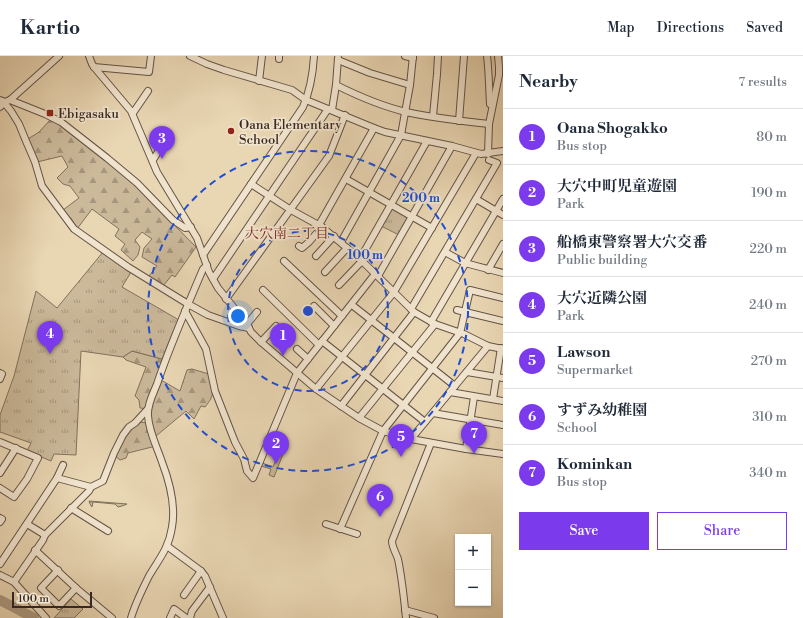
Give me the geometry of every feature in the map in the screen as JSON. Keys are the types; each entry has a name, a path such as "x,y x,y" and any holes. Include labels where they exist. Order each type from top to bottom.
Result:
{"street":[{"path":"0,107 5,101 59,56"},
{"path":"89,56 94,67 113,88 132,113 158,172 197,238 207,265 218,288 248,326 251,332 261,342 316,389 383,432 431,443 503,454"},
{"path":"94,67 149,72 151,56"},
{"path":"190,56 207,64 292,90 306,100 374,128 452,146 489,157 497,163 445,252 413,311 341,406"},
{"path":"259,80 262,56"},
{"path":"203,255 297,117 306,100 314,56"},
{"path":"341,242 401,135 406,112 413,57 405,56"},
{"path":"433,116 438,56"},
{"path":"459,121 464,56"},
{"path":"486,56 489,69 491,112"},
{"path":"489,157 489,124 500,76 498,56"},
{"path":"213,279 330,109 336,85 338,58 370,73 410,85"},
{"path":"489,74 500,76"},
{"path":"336,85 381,105 406,112 459,121 489,124"},
{"path":"132,113 148,91"},
{"path":"5,101 45,114 61,122 137,183 173,220 185,228 191,227"},
{"path":"5,101 6,105 19,124 35,162 42,186 74,229 128,267 188,304 208,315 239,326 248,326"},
{"path":"226,299 329,156 345,116"},
{"path":"299,246 302,248 309,242 321,226 374,128"},
{"path":"152,160 169,134"},
{"path":"339,286 361,260 427,141"},
{"path":"185,311 206,349 215,391 235,442 244,459 247,471 253,478 296,373 377,275 452,146"},
{"path":"489,157 496,152 503,152"},
{"path":"316,389 394,292 476,153"},
{"path":"346,179 432,228"},
{"path":"252,184 291,210 321,226 334,236 377,275 413,311 433,323 488,346 502,348 500,377 492,399"},
{"path":"476,199 503,215"},
{"path":"359,418 412,353 433,323 465,263 503,199"},
{"path":"316,256 334,236"},
{"path":"488,270 503,244"},
{"path":"325,272 347,248"},
{"path":"445,252 465,263 503,273"},
{"path":"284,261 342,316"},
{"path":"14,582 45,535 92,487 103,481 123,434 147,410 169,349 203,268 207,265"},
{"path":"263,290 321,343 365,374 424,422"},
{"path":"340,529 383,432 460,333 470,290 503,298"},
{"path":"352,305 455,386"},
{"path":"314,306 334,326"},
{"path":"457,310 503,321"},
{"path":"248,326 257,312"},
{"path":"261,342 276,326"},
{"path":"411,439 488,346"},
{"path":"298,349 308,359"},
{"path":"467,372 500,377"},
{"path":"0,373 2,374 0,379"},
{"path":"450,392 503,401"},
{"path":"466,449 474,397"},
{"path":"131,618 149,576 167,546 172,527 172,495 163,463 151,435 147,410"},
{"path":"432,413 503,425"},
{"path":"0,442 38,458 27,479 14,497 0,488"},
{"path":"406,618 398,557 392,545 392,541 431,443"},
{"path":"0,473 16,448"},
{"path":"0,564 57,478 63,465"},
{"path":"57,478 92,487"},
{"path":"71,508 108,531"},
{"path":"0,518 2,519 0,522"},
{"path":"27,524 45,535"},
{"path":"326,524 357,534"},
{"path":"167,546 201,571 205,576 223,618"},
{"path":"35,550 76,588 112,618"},
{"path":"58,570 41,588 45,593 59,606 76,588"},
{"path":"184,595 201,571"},
{"path":"0,575 14,582 46,618"},
{"path":"190,618 192,611 210,587"},
{"path":"170,618 174,609 186,618"},
{"path":"405,610 434,618"}],"green space":[{"path":"51,119 61,125 134,184 196,247 175,277 172,275 163,286 148,277 157,266 142,257 144,248 152,239 142,232 135,240 140,247 138,255 133,261 121,250 125,244 115,236 119,229 92,209 77,229 63,210 79,198 70,186 63,184 57,178 68,167 62,156 37,162 28,139 39,132"},
{"path":"391,208 394,208 409,218 399,235 381,226"},
{"path":"103,252 131,272 122,287 179,320 162,359 132,351 123,357 81,351 76,455 54,454 51,461 27,451 31,443 0,432 0,415 14,376 36,291 57,308"},
{"path":"132,351 162,359 148,409 140,408 139,400 135,396 146,367 126,360 123,357"},
{"path":"192,369 209,374 213,392 211,399 205,407 201,406 194,419 186,411 156,436 149,414 161,380 180,391 187,370"},
{"path":"139,422 148,423 156,446 128,453 126,458 120,460 114,455 124,435"},
{"path":"279,452 283,454 274,477 269,475 271,469 261,466 262,463 273,467"},
{"path":"89,501 127,504 118,507 115,504 93,502 92,507"},
{"path":"71,599 83,609 74,618 54,618"}],"waterway":[{"path":"0,600 34,618"}],"place":[{"name":"Ebigasaku","path":"50,113"},
{"name":"Oana Elementary School","path":"231,131"},
{"name":"船橋東警察署大穴交番","path":"162,159"},
{"name":"大穴近隣公園","path":"50,354"},
{"name":"Oana Shogakko","path":"283,356"},
{"name":"Kominkan","path":"474,454"},
{"name":"Lawson","path":"401,457"},
{"name":"大穴中町児童遊園","path":"276,464"},
{"name":"すずみ幼稚園","path":"380,517"}],"district":[{"name":"大穴南二丁目","path":"287,233"}]}
